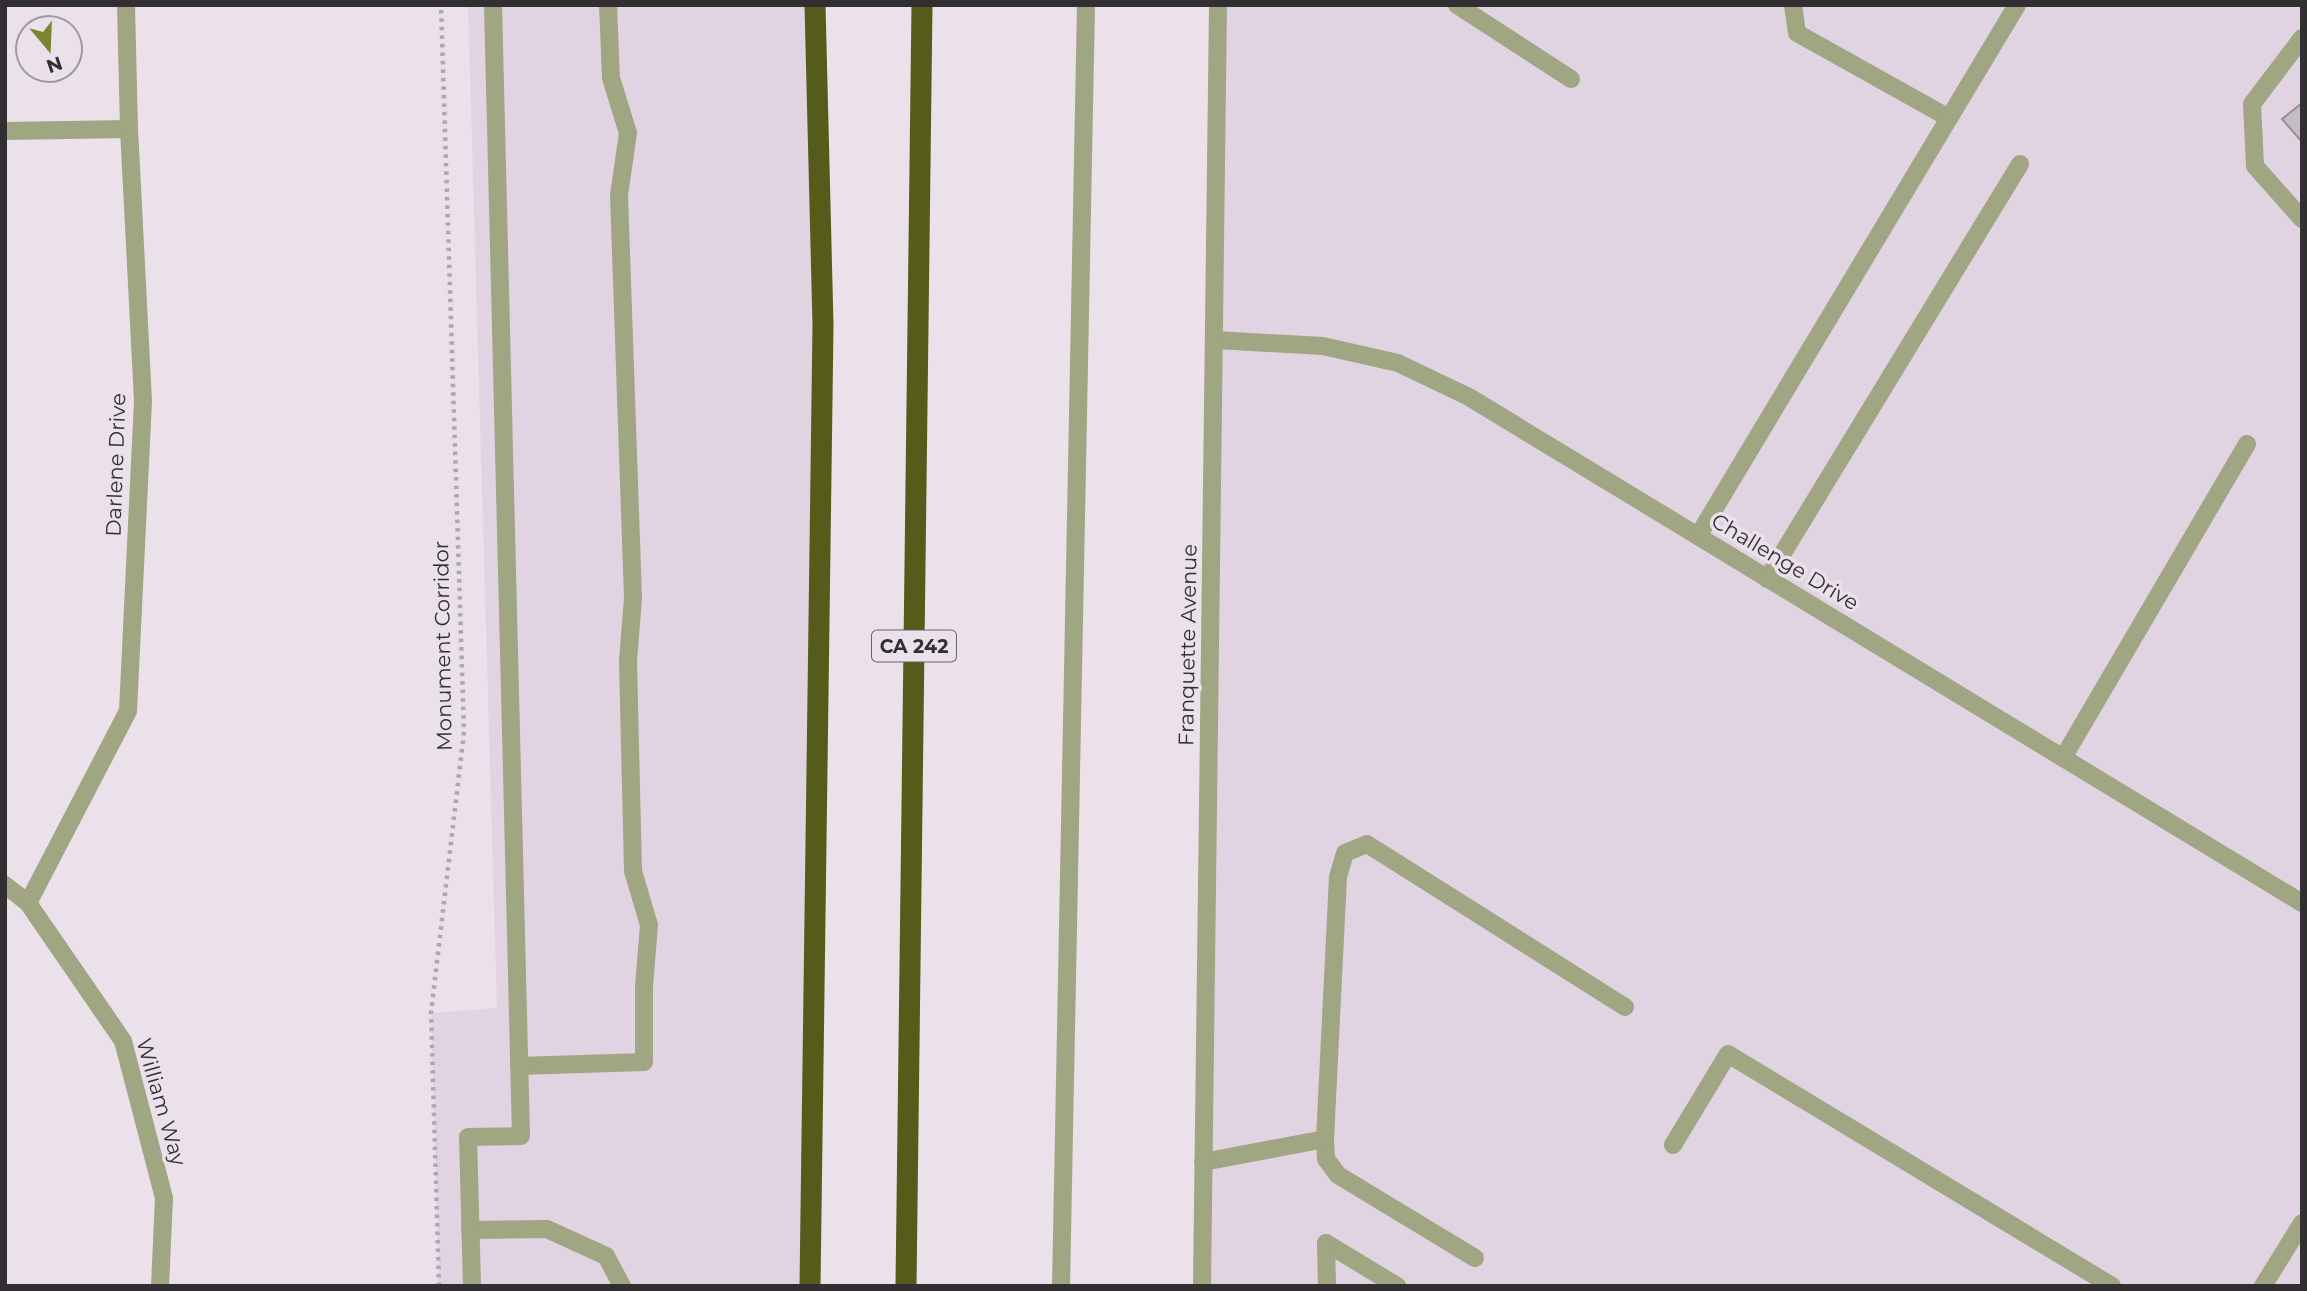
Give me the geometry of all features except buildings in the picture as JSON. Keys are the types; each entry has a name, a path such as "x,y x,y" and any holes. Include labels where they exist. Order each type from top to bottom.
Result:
{"highway":[{"path":"810,1286 823,325 815,5"},
{"name":"CA 242","path":"906,1286 922,5"}],"street":[{"name":"Darlene Drive","path":"28,903 128,711 143,401 129,129 126,5"},
{"path":"472,1286 468,1137 521,1136 493,5"},
{"path":"519,1066 644,1062 643,986 649,925 633,871 628,661 633,598 619,195 628,133 611,78 608,5"},
{"path":"1061,1286 1086,5"},
{"name":"Franquette Avenue","path":"1202,1286 1219,5"},
{"path":"1457,5 1571,79"},
{"path":"1793,5 1797,33 1949,118"},
{"path":"1698,536 2017,5"},
{"path":"2302,38 2252,104 2255,166 2302,219"},
{"path":"5,131 129,129"},
{"path":"1767,579 2020,164"},
{"name":"Challenge Drive","path":"1216,340 1323,346 1398,363 1469,397 2302,903"},
{"path":"2063,758 2247,444"},
{"path":"1475,1258 1338,1175 1326,1159 1338,877 1345,853 1367,844 1625,1007"},
{"name":"William Way","path":"5,885 28,903 123,1041 164,1198 160,1286"},
{"path":"1673,1145 1728,1054 2112,1286"},
{"path":"1203,1161 1325,1139"},
{"path":"2263,1286 2302,1223"},
{"path":"470,1230 547,1228 606,1256 622,1286"},
{"path":"1327,1286 1326,1243 1397,1286"}],"path":[{"name":"Monument Corridor","path":"439,1286 431,1013 464,732 441,5"}],"shaded area":[{"path":"468,5 815,5 808,1286 439,1286 431,1013 497,1008"},
{"path":"1218,5 2302,5 2302,1286 1202,1286"}]}
